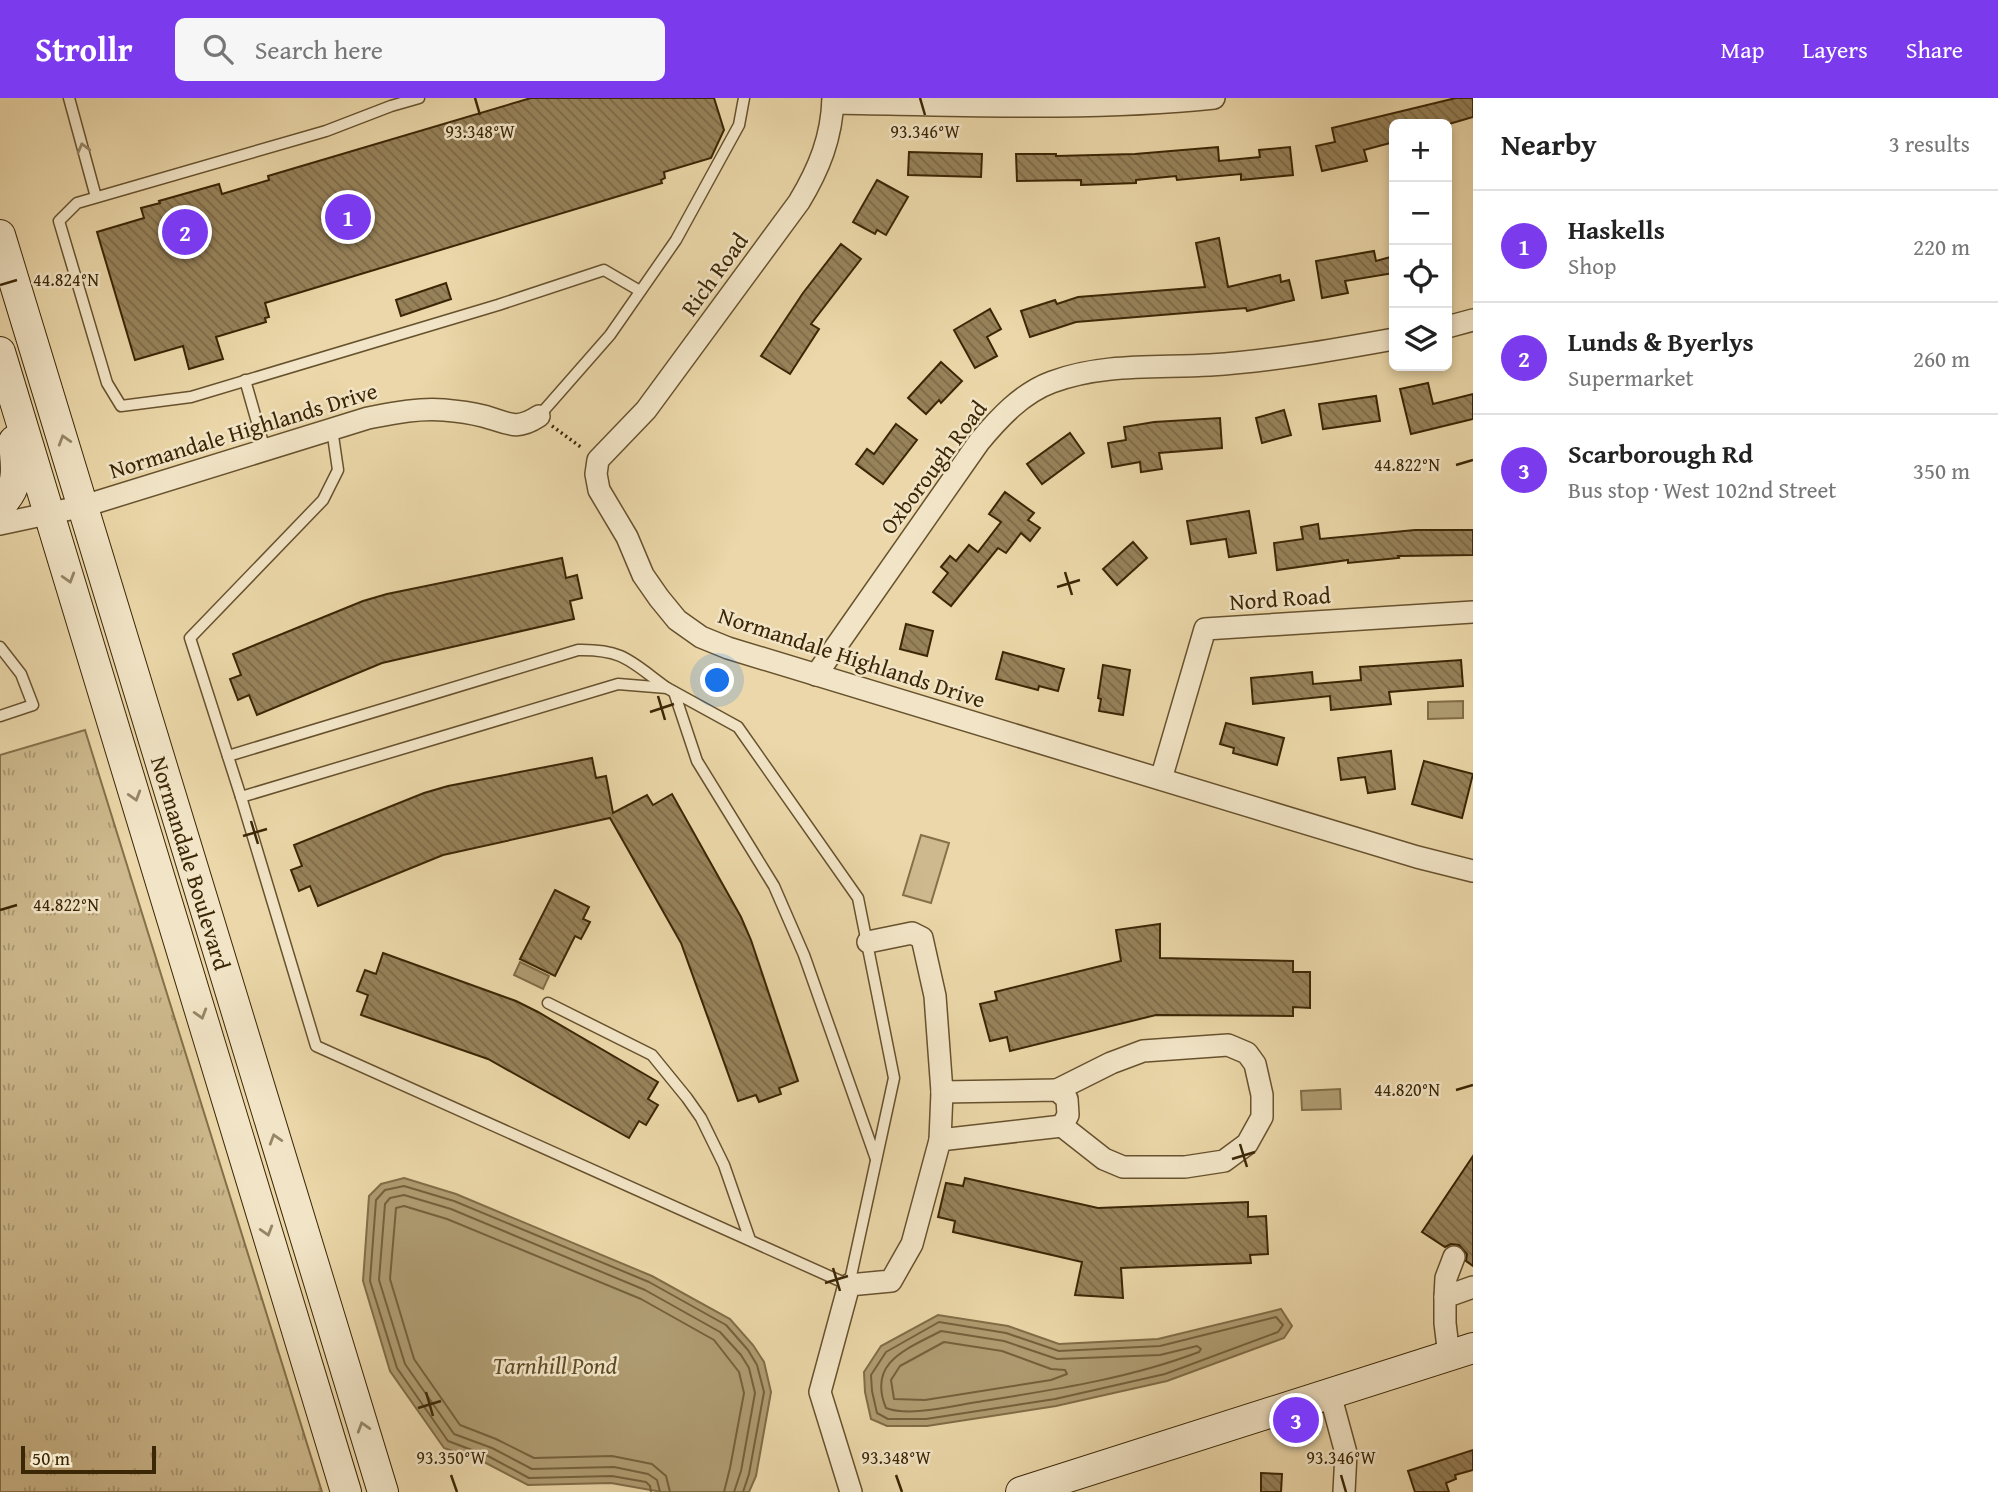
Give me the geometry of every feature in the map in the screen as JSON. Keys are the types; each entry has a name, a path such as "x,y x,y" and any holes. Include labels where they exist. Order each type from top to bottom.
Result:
{"main road":[{"name":"Normandale Boulevard","path":"0,234 383,1492"},
{"name":"Normandale Boulevard","path":"0,352 346,1492"},
{"path":"0,506 13,490 17,476 11,388"},
{"path":"1021,1492 1461,1352"}],"street":[{"path":"833,100 1062,107 1156,104 1214,98"},
{"name":"Rich Road","path":"598,460 646,410 799,202 817,172 829,137 833,100"},
{"path":"1452,326 1473,320"},
{"name":"Oxborough Road","path":"817,675 979,442 999,418 1022,398 1049,383 1079,373 1110,369 1212,365 1314,353 1389,340"},
{"name":"Normandale Highlands Drive","path":"0,524 84,506 332,429 406,410 445,410 483,416 504,425 530,423 539,416"},
{"name":"Normandale Highlands Drive","path":"598,460 596,474 599,490 627,537 643,575 677,620 701,637 728,648 1473,872"},
{"name":"Nord Road","path":"1161,779 1205,629 1473,612"},
{"path":"851,1492 820,1392 849,1284 891,1281 912,1244 940,1140 942,1093 935,996 922,938 912,933 868,942"},
{"path":"940,1140 1062,1126 1104,1159 1123,1167 1185,1167 1224,1161 1247,1144 1262,1117 1262,1095 1255,1064 1247,1053 1228,1045 1143,1051 1111,1063 1057,1090 942,1093"},
{"path":"1057,1090 1068,1099 1069,1115 1062,1126"},
{"path":"1454,1257 1446,1278 1445,1323 1461,1352"},
{"path":"1445,1297 1473,1287"},
{"path":"1330,1394 1346,1453 1344,1492"}],"lane":[{"path":"69,98 96,197"},
{"path":"419,98 390,102 326,131 77,203 59,221 107,383 121,405 191,397 498,305 604,270 640,291"},
{"path":"539,416 610,335 676,240 739,125 744,98"},
{"path":"245,380 265,450"},
{"path":"228,756 578,650 603,650 621,655 670,690 738,727 859,898 868,942 894,1078 849,1284 316,1046 190,638 323,500 338,470 332,429"},
{"path":"0,647 21,674 33,705 0,716"},
{"path":"241,797 618,684 670,690"},
{"path":"670,690 697,761 774,887 804,955 876,1159"},
{"path":"548,1003 652,1055 701,1118 724,1166 750,1240"}],"path":[{"path":"539,416 598,460"}],"green space":[{"path":"85,730 322,1492 0,1492 0,755"},
{"path":"921,835 949,843 931,903 903,895"}],"water":[{"path":"1463,701 1463,718 1428,719 1428,702"},
{"path":"520,962 549,976 543,989 514,975"},
{"path":"1340,1089 1341,1109 1302,1110 1301,1091"},
{"name":"Tarnhill Pond","path":"404,1178 456,1194 652,1276 730,1319 764,1362 771,1392 756,1476 749,1492 662,1492 611,1483 528,1485 486,1463 444,1448 390,1371 363,1281 369,1196 381,1184"},
{"path":"1281,1309 1292,1326 1284,1338 1167,1381 1056,1406 927,1426 887,1426 871,1419 864,1372 881,1346 938,1315 1008,1326 1059,1344 1158,1339"}],"building":[{"path":"531,98 714,98 724,130 711,158 664,172 662,183 265,303 269,317 265,318 266,322 216,337 223,359 189,369 183,346 135,360 97,232 144,218 141,208 160,203 159,201 219,184 222,194 269,180 268,176"},
{"path":"1456,98 1473,98 1473,117 1452,123 1452,119 1389,119 1389,143 1364,150 1367,161 1322,171 1316,146 1335,142 1332,128"},
{"path":"1218,147 1219,161 1260,157 1259,150 1290,147 1293,175 1241,180 1241,174 1177,180 1176,176 1136,180 1136,183 1081,185 1081,180 1017,181 1016,154 1135,154"},
{"path":"909,152 982,154 981,177 908,175"},
{"path":"877,180 908,197 886,235 877,230 875,234 853,222"},
{"path":"1219,238 1228,287 1280,275 1281,282 1289,280 1294,300 1247,311 1246,308 1076,322 1030,337 1021,311 1055,300 1057,304 1078,297 1205,287 1196,243"},
{"path":"841,244 861,259 811,324 819,329 790,374 761,356 803,293"},
{"path":"1374,251 1376,261 1389,257 1389,274 1345,281 1348,293 1322,298 1316,261"},
{"path":"446,283 451,299 401,316 396,300"},
{"path":"990,309 1001,329 987,337 997,356 975,368 954,330"},
{"path":"941,362 962,381 926,414 908,398"},
{"path":"1428,383 1433,404 1473,394 1473,419 1411,434 1400,389"},
{"path":"1376,396 1380,421 1323,429 1319,404"},
{"path":"1284,410 1291,435 1262,443 1256,418"},
{"path":"1220,418 1222,448 1159,453 1162,469 1141,472 1140,462 1112,467 1108,443 1126,440 1124,427 1154,422"},
{"path":"896,424 917,440 883,484 856,464 867,449 874,454"},
{"path":"1070,433 1084,453 1042,484 1027,464"},
{"path":"1005,492 1034,513 1028,520 1040,528 1030,541 1021,533 1006,553 998,548 951,606 933,592 948,573 941,567 950,556 956,561 969,545 978,552 1001,522 989,514"},
{"path":"1249,511 1256,553 1229,557 1226,539 1191,544 1187,521"},
{"path":"1318,524 1320,539 1415,530 1473,530 1473,555 1398,556 1399,558 1348,563 1348,560 1277,570 1274,543 1303,539 1301,527"},
{"path":"1133,542 1147,558 1117,585 1103,569"},
{"path":"562,558 566,578 577,575 582,598 570,601 574,619 382,663 257,715 249,695 238,700 230,679 241,675 233,654 363,601"},
{"path":"906,624 933,631 927,656 900,649"},
{"path":"1003,652 1064,669 1058,691 1039,686 1038,690 996,679"},
{"path":"1461,660 1463,686 1389,692 1391,704 1331,710 1330,696 1253,704 1251,678 1312,672 1313,684 1361,680 1360,667"},
{"path":"1103,665 1130,670 1123,715 1099,711 1101,699 1098,698"},
{"path":"1226,723 1284,738 1277,765 1233,753 1234,748 1220,744"},
{"path":"1391,751 1395,789 1368,793 1365,777 1341,780 1338,758"},
{"path":"592,758 596,778 606,776 613,813 647,795 653,805 672,794 741,917 751,940 798,1081 779,1088 781,1094 759,1102 756,1095 738,1101 681,943 610,818 443,855 318,906 310,886 299,891 291,870 302,866 294,845 424,793"},
{"path":"1424,761 1473,774 1462,818 1412,804"},
{"path":"555,890 589,907 583,919 590,922 581,939 575,936 555,976 520,959"},
{"path":"1160,924 1160,958 1293,961 1293,972 1310,972 1310,1008 1293,1007 1293,1016 1156,1015 1010,1051 1007,1037 990,1041 980,1004 997,1000 995,992 1121,961 1116,930"},
{"path":"383,953 516,1001 658,1082 648,1099 658,1105 646,1125 639,1121 629,1138 488,1059 361,1015 368,995 357,991 365,970 376,974"},
{"path":"1473,1156 1473,1266 1466,1261 1467,1254 1459,1245 1451,1244 1445,1247 1422,1232"},
{"path":"965,1178 1098,1208 1248,1202 1248,1217 1266,1216 1268,1254 1250,1255 1251,1263 1121,1268 1123,1298 1075,1295 1082,1262 953,1232 955,1221 938,1217 946,1183 963,1186"},
{"path":"1473,1450 1473,1470 1455,1475 1456,1479 1446,1483 1449,1492 1415,1492 1408,1471"},
{"path":"1261,1473 1282,1474 1281,1492 1261,1492"}],"place":[{"name":"Haskells","path":"348,217"},
{"name":"Lunds & Byerlys","path":"185,232"},
{"name":"Scarborough Rd","path":"1296,1420"}]}
